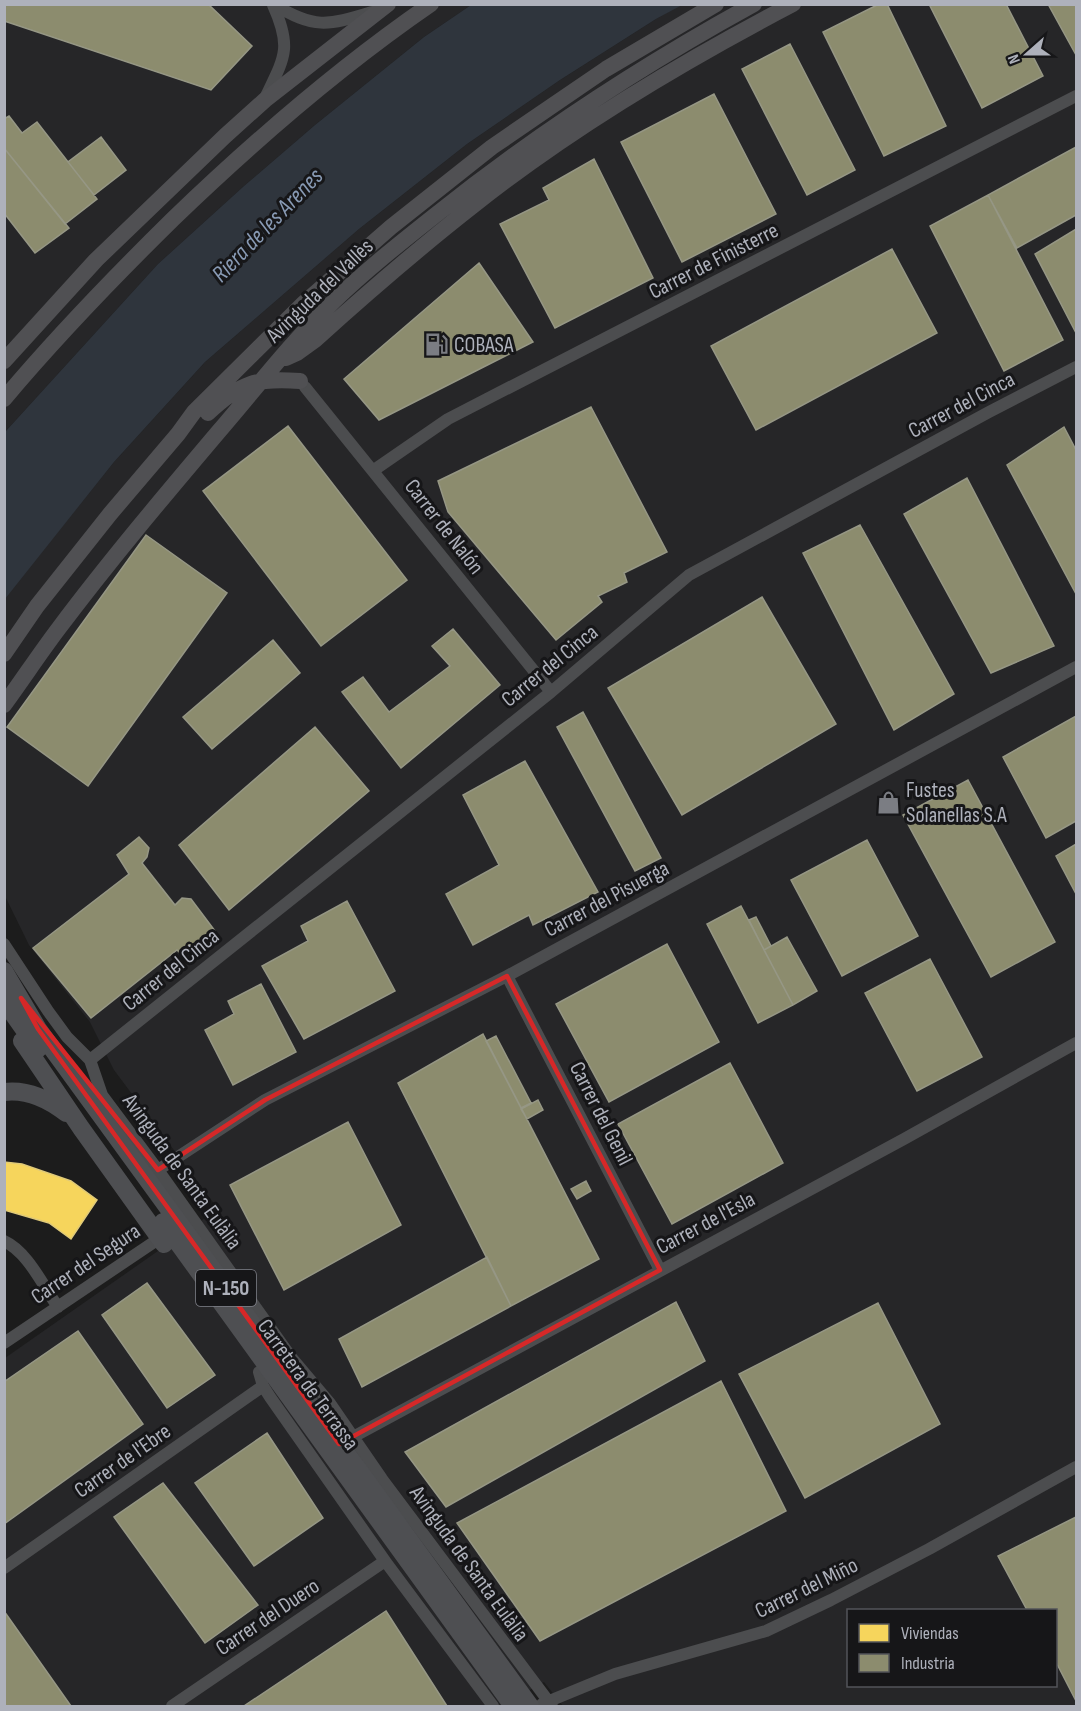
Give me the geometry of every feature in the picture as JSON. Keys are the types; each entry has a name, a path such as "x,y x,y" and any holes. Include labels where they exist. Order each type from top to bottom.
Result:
{"main road":[{"path":"4,399 103,289 244,151 278,120 338,72 431,4"},
{"name":"Avinguda del Vallès","path":"4,654 51,588 194,412 267,338 344,267 435,191 530,120 606,69 716,4"},
{"name":"Avinguda del Vallès","path":"4,705 59,628 259,381 297,346 336,299 408,236 523,149 616,84 754,4"},
{"path":"178,434 200,420 239,387 273,379 303,384 297,346 315,340 379,283 476,203 551,149 642,90 793,4"},
{"path":"4,361 96,260 265,100 383,7"},
{"name":"Carretera de Terrassa","path":"4,971 13,999 297,1408 530,1707"},
{"path":"13,999 102,1095"},
{"name":"Carretera de Terrassa","path":"13,999 38,1029 333,1437 513,1707"},
{"path":"4,1007 34,1060 261,1379 297,1408"},
{"path":"4,1092 16,1091 32,1094 52,1102 75,1119"}],"street":[{"path":"273,5 294,17 321,24 351,19 383,7"},
{"path":"265,100 285,52 282,26 273,5"},
{"name":"Carrer de Finisterre","path":"374,470 448,419 1077,96"},
{"name":"Carrer del Cinca","path":"90,1060 551,692 690,575 989,412 1077,367"},
{"name":"Carrer de Nalón","path":"303,384 551,692"},
{"name":"Carrer del Pisuerga","path":"158,1170 265,1100 507,976 1077,667"},
{"name":"Avinguda de Santa Eulàlia","path":"4,944 48,1011 90,1060 102,1095 291,1357 328,1401 546,1705"},
{"name":"Carrer del Genil","path":"507,976 660,1270"},
{"name":"Carrer de l'Esla","path":"353,1437 1077,1043"},
{"name":"Carrer del Segura","path":"4,1343 160,1238"},
{"path":"4,1241 14,1247 28,1263 58,1306"},
{"name":"Carretera de Terrassa","path":"291,1357 333,1437"},
{"path":"261,1379 386,1561 493,1707"},
{"name":"Carrer de l'Ebre","path":"4,1568 261,1379"},
{"name":"Carrer del Miño","path":"546,1705 615,1674 766,1631 929,1549 1077,1467"},
{"name":"Carrer del Duero","path":"172,1707 386,1561"}],"highlighted area":[{"path":"507,976 660,1270 339,1444 38,1029 21,998 158,1170 265,1100"}],"shaded area":[{"path":"682,4 1076,5 1076,1706 563,1706 544,1682 501,1706 5,1706 5,1358 218,1209 114,1070 90,1022 29,945 5,896 4,599 114,462 205,362 359,229 467,144 560,80"},
{"path":"5,5 471,5 424,37 315,125 158,264 5,432"}],"water":[{"name":"Riera de les Arenes","path":"471,5 682,5 560,80 467,144 359,229 205,362 114,462 5,599 5,432 158,264 315,125 424,37"}],"building: Viviendas":[{"path":"4,1162 22,1164 71,1181 97,1200 71,1239 49,1223 4,1210"}],"building: Industria":[{"path":"4,4 208,4 252,46 211,90 4,21"},
{"path":"879,4 887,4 946,126 884,156 823,32"},
{"path":"929,4 1006,4 1043,76 982,108"},
{"path":"1048,4 1076,4 1076,55"},
{"path":"790,44 855,170 807,195 742,69"},
{"path":"714,94 776,214 682,262 621,142"},
{"path":"9,116 22,133 37,122 97,199 65,224 4,148 4,119"},
{"path":"101,137 126,170 94,195 68,162"},
{"path":"1076,147 1076,215 1017,248 988,195"},
{"path":"4,148 69,228 35,253 4,213"},
{"path":"594,159 653,278 555,328 500,224 549,200 543,188"},
{"path":"988,195 1063,340 1004,371 930,226"},
{"path":"1076,229 1076,333 1035,254"},
{"path":"892,249 937,333 756,430 711,346"},
{"path":"479,263 533,342 379,420 344,379"},
{"path":"591,407 667,552 624,573 627,582 598,596 602,602 556,640 448,512 438,481"},
{"path":"288,426 407,580 321,646 203,491"},
{"path":"1064,427 1076,450 1076,594 1007,465"},
{"path":"967,478 1054,646 991,673 904,514"},
{"path":"860,525 954,694 894,730 803,553"},
{"path":"146,535 227,593 88,786 7,727"},
{"path":"762,597 836,724 682,815 608,688"},
{"path":"453,629 500,685 401,768 342,692 363,677 389,712 450,666 432,646"},
{"path":"273,640 300,673 212,749 183,717"},
{"path":"583,712 661,858 635,871 557,727"},
{"path":"1076,716 1076,821 1046,838 1003,757"},
{"path":"315,727 369,791 229,910 179,845"},
{"path":"525,761 598,892 533,925 529,915 473,945 446,894 499,865 463,795"},
{"path":"968,780 1055,942 991,977 903,815"},
{"path":"139,837 149,848 147,857 142,863 175,905 182,898 191,899 215,931 213,940 191,956 184,957 177,950 91,1018 33,948 129,874 117,855"},
{"path":"867,840 918,936 842,976 791,880"},
{"path":"1076,844 1076,894 1056,856"},
{"path":"347,901 395,991 304,1039 262,966 308,941 301,926"},
{"path":"741,906 793,1005 758,1023 707,924"},
{"path":"756,917 771,946 764,950 749,920"},
{"path":"787,937 817,991 793,1005 764,950"},
{"path":"667,944 719,1042 609,1102 556,1004"},
{"path":"930,959 982,1057 917,1091 865,993"},
{"path":"261,984 296,1052 233,1085 205,1030 234,1014 228,1001"},
{"path":"483,1034 599,1259 511,1306 398,1083"},
{"path":"496,1036 531,1103 521,1108 486,1041"},
{"path":"730,1063 783,1163 672,1224 618,1124"},
{"path":"538,1100 543,1110 527,1119 521,1109"},
{"path":"348,1122 401,1225 284,1290 230,1185"},
{"path":"586,1181 591,1191 577,1199 571,1189"},
{"path":"487,1257 511,1306 362,1387 339,1339"},
{"path":"147,1283 215,1375 167,1408 102,1315"},
{"path":"676,1302 705,1361 446,1507 405,1452"},
{"path":"878,1303 940,1424 805,1498 739,1374"},
{"path":"78,1331 143,1424 4,1524 4,1382"},
{"path":"721,1381 786,1511 540,1641 457,1523"},
{"path":"267,1433 323,1518 254,1566 195,1483"},
{"path":"163,1483 258,1605 205,1643 114,1517"},
{"path":"1076,1517 1076,1701 1057,1664 1057,1609 1026,1609 998,1556"},
{"path":"4,1611 71,1706 4,1706"},
{"path":"386,1611 447,1706 244,1706"}],"place":[{"name":"COBASA","path":"436,344"},
{"name":"Fustes Solanellas S.A","path":"888,802"}]}
